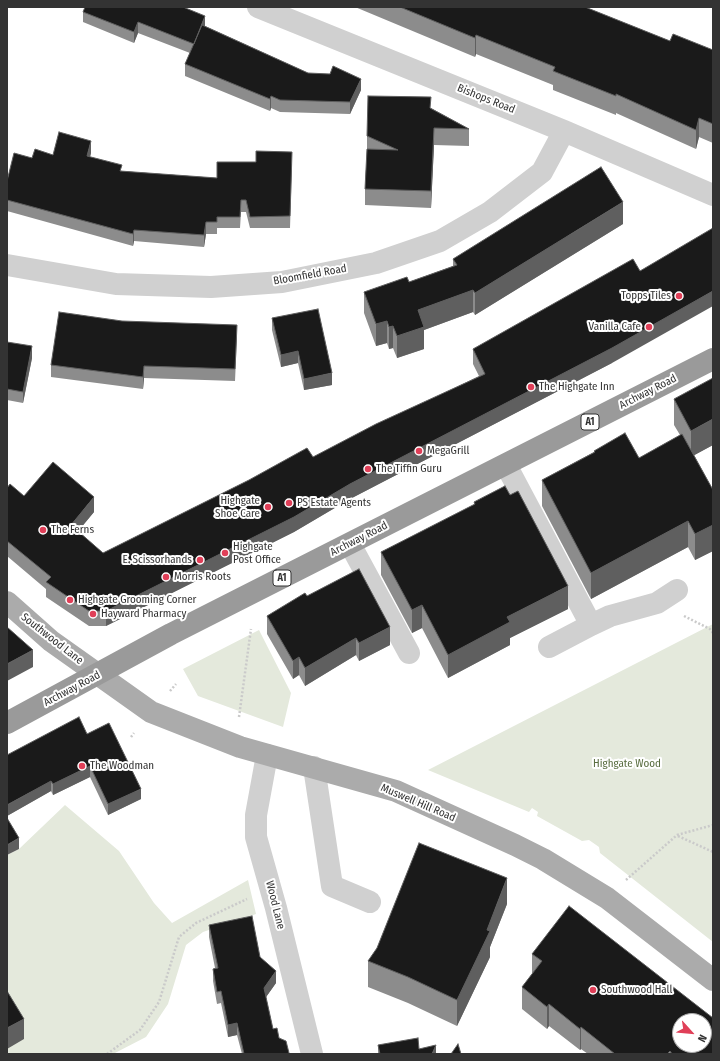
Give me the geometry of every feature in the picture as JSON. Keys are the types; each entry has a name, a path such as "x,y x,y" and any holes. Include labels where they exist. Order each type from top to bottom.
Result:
{"highway":[{"name":"Archway Road","path":"7,723 99,675 172,634 506,465 713,358"}],"main road":[{"name":"Southwood Lane","path":"7,602 51,641 99,675"},
{"name":"Muswell Hill Road","path":"99,675 152,712 240,747 396,791 515,844 608,898 713,980"}],"street":[{"name":"Bishops Road","path":"258,7 564,131 713,195"},
{"name":"Bloomfield Road","path":"7,265 116,284 211,287 282,282 376,263 440,241 490,212 542,172 564,131"},
{"path":"506,465 591,625"},
{"path":"350,544 409,653"},
{"path":"549,647 610,616 657,603 677,590"},
{"name":"Wood Lane","path":"267,755 256,815 256,837 271,889 312,1054"},
{"path":"314,767 332,886 370,902"}],"path":[{"path":"239,718 251,629"},
{"path":"170,691 176,684"},
{"path":"131,737 134,734"},
{"path":"608,898 677,835 713,825"},
{"path":"677,835 713,852"},
{"path":"107,1054 140,1030 159,1002 179,937 196,923 271,889"}],"green space":[{"name":"Highgate Wood","path":"713,624 713,942 600,853 599,847 589,840 582,841 537,816 538,812 532,808 529,812 428,770"},
{"path":"259,630 291,693 283,727 198,696 183,669"},
{"path":"65,805 119,851 154,903 172,923 248,880 256,914 203,932 186,945 168,1004 146,1037 113,1054 7,1054 7,855 19,849"}],"building":[{"path":"85,7 183,7 205,16 194,44 138,22 134,32 83,12"},
{"path":"400,7 585,7 670,41 673,34 713,50 713,124 699,118 696,130 616,94 616,96 553,71 555,67 476,35 475,38"},
{"path":"202,25 308,73 330,74 333,66 361,79 350,102 280,100 271,96 270,99 185,64"},
{"path":"368,96 431,97 430,108 469,129 434,128 431,191 365,189 367,149 398,150 367,136"},
{"path":"59,132 91,141 87,156 122,165 120,171 217,178 217,162 256,162 256,151 292,152 290,216 250,217 246,200 241,200 240,217 217,217 217,222 206,222 204,235 134,230 133,234 7,200 7,181 14,153 32,158 35,149 53,155"},
{"path":"601,167 623,202 475,293 473,290 418,310 424,327 397,336 393,326 389,327 387,321 376,324 364,292 407,277 409,282 457,265 453,259"},
{"path":"713,228 713,291 612,348 350,484 294,517 106,611 89,611 46,582 51,577 7,541 7,488 10,484 24,496 53,462 94,497 71,525 103,553 249,480 307,448 313,457 376,424 485,374 473,349 633,259 640,271"},
{"path":"318,309 332,373 304,379 298,351 281,355 272,318"},
{"path":"59,312 122,321 237,325 235,369 144,366 143,377 51,365"},
{"path":"7,342 32,346 23,392 7,389"},
{"path":"713,378 713,419 691,431 674,399"},
{"path":"625,433 639,458 682,434 713,490 713,525 695,534 688,521 591,573 542,480 595,452 594,451"},
{"path":"505,486 510,495 518,491 568,586 507,617 510,622 448,655 422,605 412,610 381,552 475,504 474,502"},
{"path":"359,569 390,627 359,643 356,638 305,668 299,657 293,661 267,616 305,593 307,596"},
{"path":"7,627 33,650 7,664"},
{"path":"79,717 87,734 109,723 141,789 108,804 90,766 53,784 51,781 7,805 7,755"},
{"path":"7,818 19,838 7,845"},
{"path":"419,843 507,878 487,930 490,931 457,1000 408,977 368,961 377,948"},
{"name":"Southwood Hall","path":"569,906 707,1013 672,1013 672,1053 712,1053 712,1017 713,1054 672,1054 670,1051 667,1054 615,1054 581,1027 580,1029 549,1004 547,1007 522,987 542,961 532,954"},
{"path":"252,916 260,957 276,971 264,988 273,1029 277,1028 279,1038 286,1041 288,1054 244,1054 237,1023 228,1025 221,991 217,992 213,969 218,968 209,925"},
{"path":"7,991 24,1019 7,1028"},
{"path":"418,1038 419,1049 436,1045 432,1054 380,1054 378,1045"},
{"path":"458,1044 461,1054 451,1054"}],"place":[{"name":"Topps Tiles","path":"679,296"},
{"name":"Vanilla Cafe","path":"649,327"},
{"name":"The Highgate Inn","path":"531,387"},
{"name":"MegaGrill","path":"419,451"},
{"name":"The Tiffin Guru","path":"368,469"},
{"name":"PS Estate Agents","path":"289,503"},
{"name":"Highgate Shoe Care","path":"268,507"},
{"name":"The Ferns","path":"43,530"},
{"name":"Highgate Post Office","path":"225,553"},
{"name":"E. Scissorhands","path":"200,560"},
{"name":"Morris Roots","path":"166,577"},
{"name":"Highgate Grooming Corner","path":"70,600"},
{"name":"Hayward Pharmacy","path":"93,614"},
{"name":"The Woodman","path":"82,766"},
{"name":"Southwood Hall","path":"593,990"}]}
